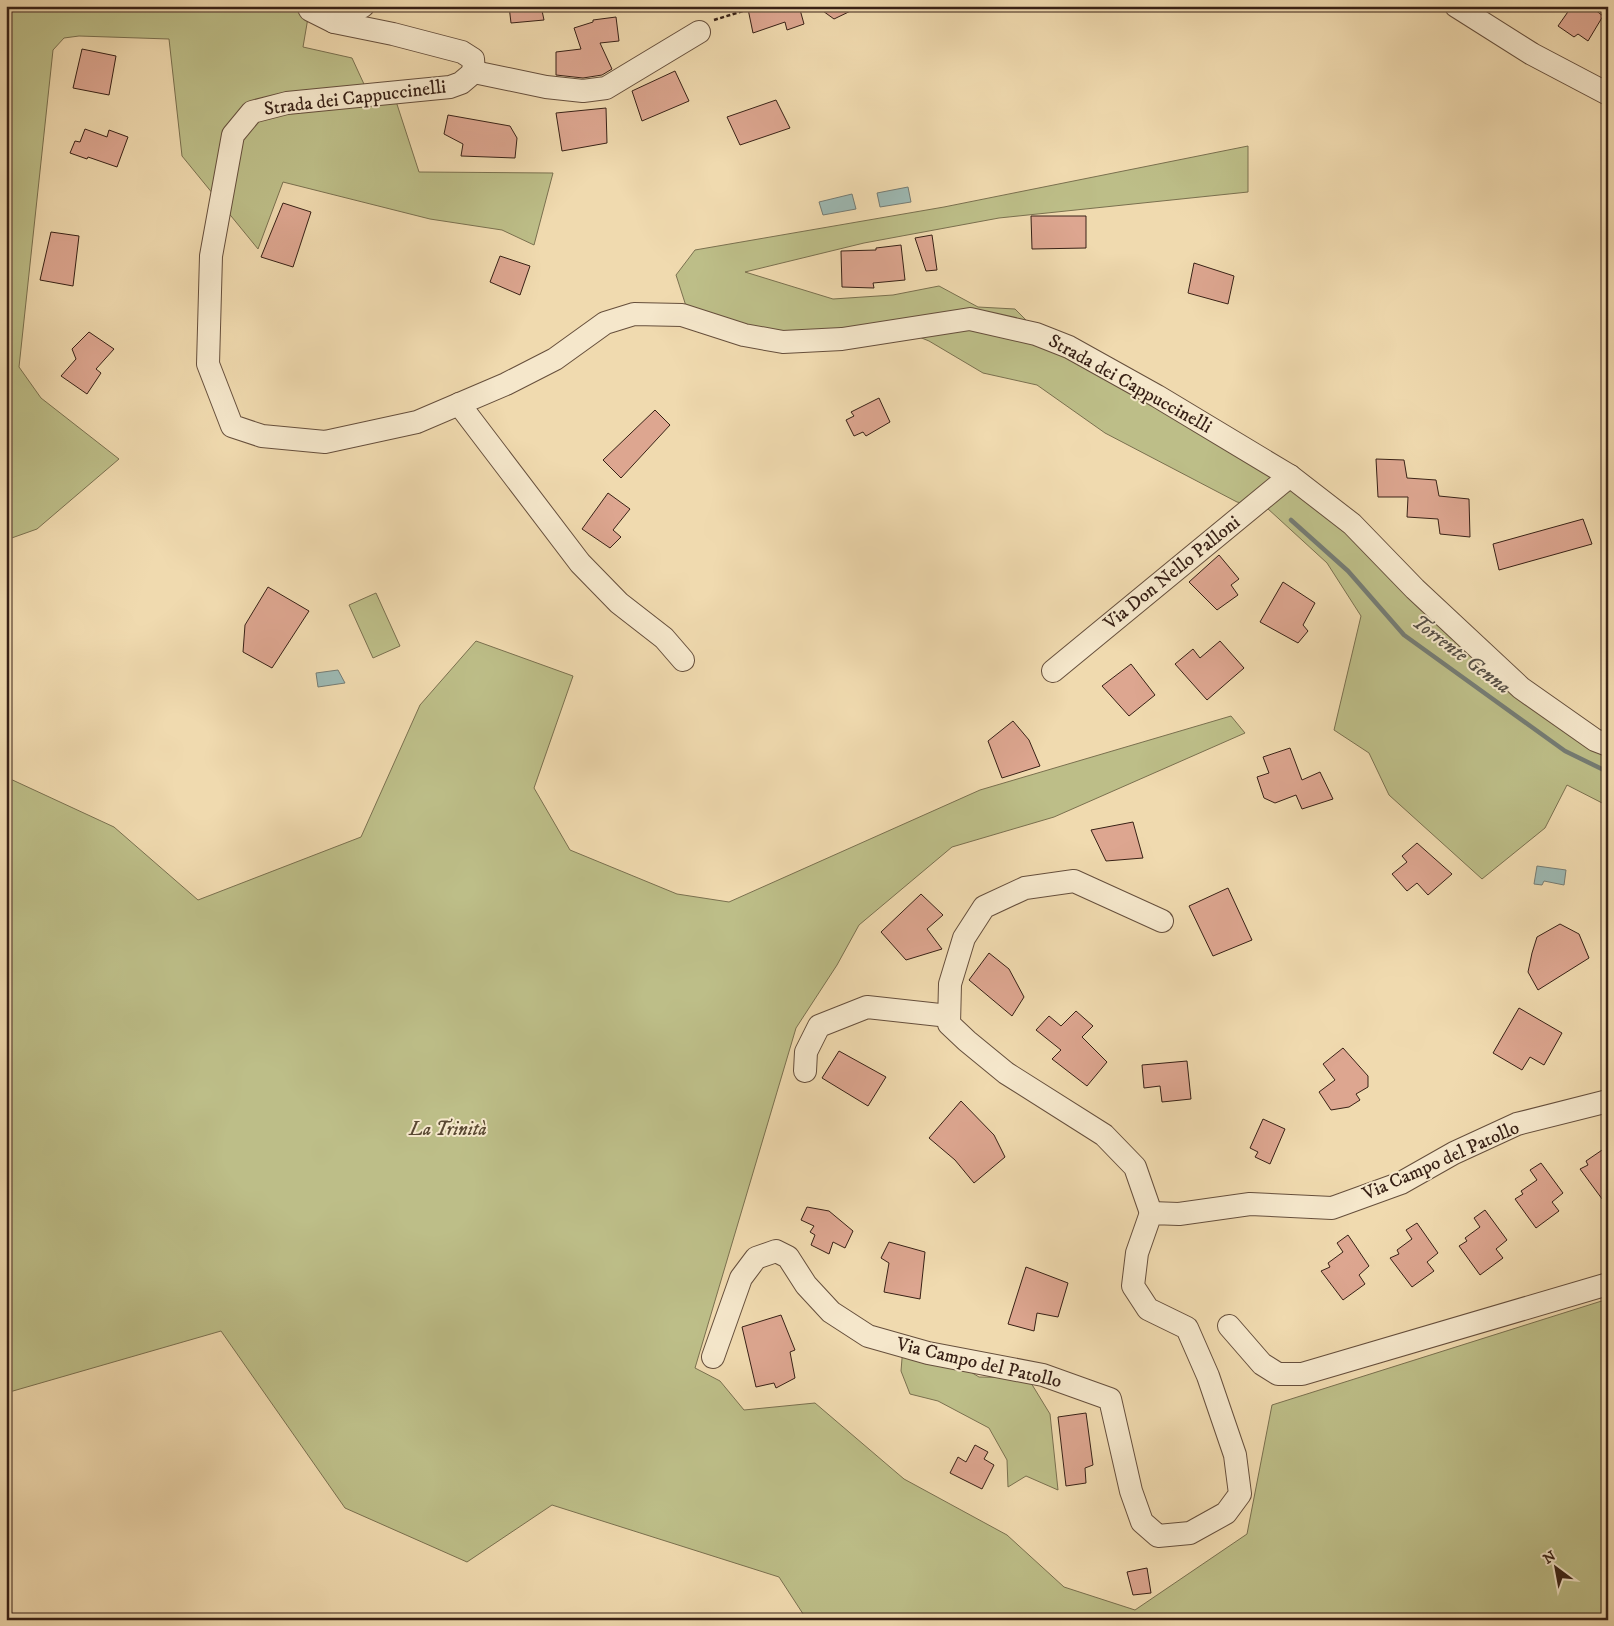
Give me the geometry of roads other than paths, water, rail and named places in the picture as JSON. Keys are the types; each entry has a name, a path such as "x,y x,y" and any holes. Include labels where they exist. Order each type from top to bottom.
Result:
{"street":[{"path":"308,6 310,10 334,22 393,34 462,52 473,60 474,72 546,87 584,91 606,88 699,32"},
{"path":"334,22 363,6"},
{"path":"1456,6 1532,54 1608,94"},
{"name":"Strada dei Cappuccinelli","path":"474,72 461,83 450,87 287,103 252,112 233,135 211,256 208,364 232,426 262,436 325,442 417,422 506,384 555,359 605,323 634,314 682,315 744,335 783,342 842,339 970,319 1036,334 1068,347 1152,392 1290,476 1352,524 1415,589 1521,688 1595,740 1608,745"},
{"path":"459,404 580,563 619,603 664,638 684,660"},
{"name":"Via Don Nello Palloni","path":"1053,670 1290,476"},
{"path":"1151,1213 1135,1167 1104,1135 1006,1073 949,1024 950,984 964,938 984,907 1025,888 1074,881 1162,921"},
{"path":"805,1071 806,1052 819,1026 867,1007 949,1016"},
{"name":"Via Campo del Patollo","path":"713,1357 741,1278 756,1258 776,1251 788,1257 806,1285 831,1312 868,1336 928,1353 1043,1374 1110,1399 1131,1491 1142,1522 1158,1536 1190,1533 1226,1513 1240,1494 1235,1455 1208,1376 1187,1328 1148,1309 1133,1286 1137,1252 1151,1213 1179,1214 1250,1204 1332,1208 1401,1183 1454,1153 1517,1124 1608,1101"},
{"path":"1229,1326 1262,1364 1278,1374 1302,1374 1608,1284"}],"water":[{"path":"908,187 911,202 880,207 877,193"},
{"path":"852,194 856,209 823,215 819,202"},
{"path":"338,670 345,683 318,687 316,673"},
{"path":"1537,866 1566,870 1564,885 1544,881 1542,885 1534,884"}],"waterway":[{"name":"Torrente Genna","path":"1291,520 1348,571 1404,635 1565,751 1608,772"}],"park label":[{"name":"La Trinità","path":"448,1129"}]}
